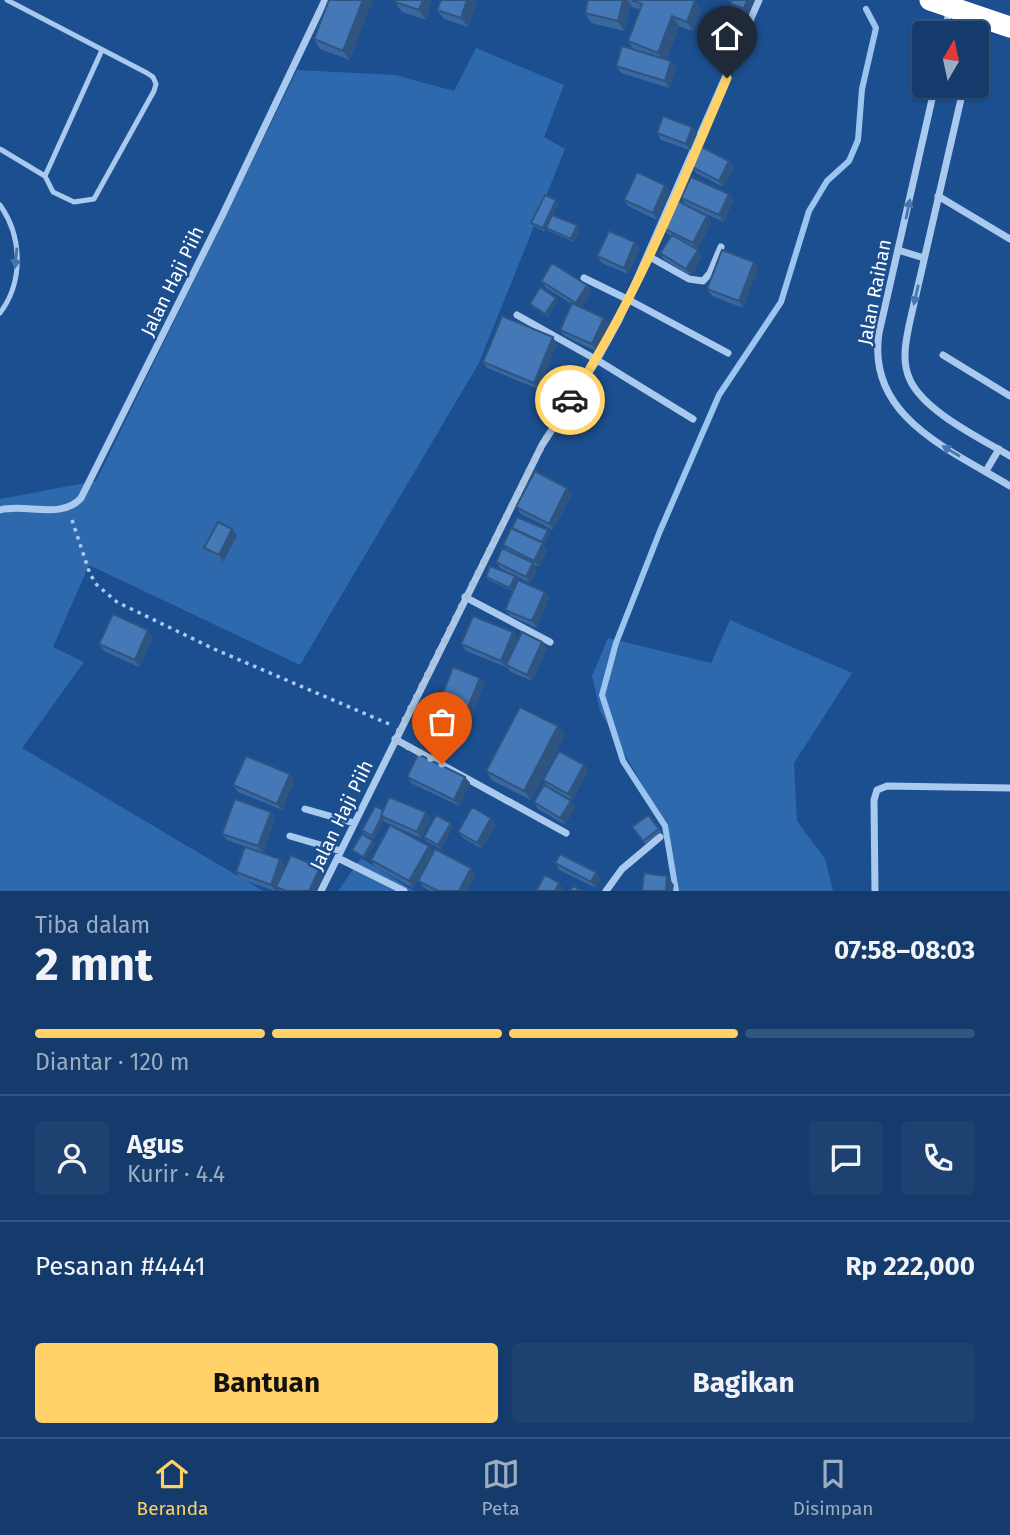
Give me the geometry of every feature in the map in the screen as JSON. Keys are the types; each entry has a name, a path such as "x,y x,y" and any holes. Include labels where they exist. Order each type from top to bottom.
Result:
{"highway":[{"path":"940,4 971,21"},
{"path":"989,26 1010,27"}],"street":[{"name":"Jalan Haji Piih","path":"68,508 77,502 86,489 305,46 325,0"},
{"name":"Jalan Haji Piih","path":"321,891 542,445 597,360 629,300 759,0"},
{"name":"Jalan Raihan","path":"933,98 877,349 880,371 885,387 900,411 914,426 1010,486"},
{"path":"961,98 906,340 905,362 910,380 924,400 1010,456"},
{"path":"938,196 1010,239"},
{"path":"648,256 689,279 703,281 710,273 721,247"},
{"path":"898,250 924,258"},
{"path":"584,278 728,353"},
{"path":"517,315 693,419"},
{"path":"943,355 1010,396"},
{"path":"986,471 999,449"},
{"path":"0,510 68,508"},
{"path":"466,597 550,642"},
{"path":"395,740 566,833"},
{"path":"875,891 874,800 877,790 887,786 1010,788"},
{"path":"305,809 354,824"},
{"path":"290,836 340,855 404,891"},
{"path":"606,891 622,869 660,837"}],"lane":[{"path":"0,149 45,176 53,192 74,202 94,199 156,84 153,77 7,0"},
{"path":"45,176 102,50"},
{"path":"0,205 11,220 18,250 13,286 0,313"}],"path":[{"path":"68,508 90,575 97,585 117,602 214,649 400,729"}],"shaded area":[{"path":"476,48 564,85 544,137 565,149 479,363 300,665 89,565 53,647 84,662 22,748 263,891 0,891 0,499 96,481 297,70 395,75 454,91"},
{"path":"730,620 852,673 794,763 797,821 825,859 833,891 676,891 677,880 667,828 600,711 592,676 608,638 711,663"},
{"path":"361,858 414,891 338,891"}],"building":[{"path":"329,0 363,0 343,51 314,39"},
{"path":"423,0 419,10 395,2"},
{"path":"441,0 467,0 461,18 437,10"},
{"path":"588,0 623,0 618,21 585,13"},
{"path":"632,0 695,0 687,22 672,16 658,53 628,41 642,4"},
{"path":"732,0 747,0 744,9 730,4"},
{"path":"622,46 671,61 665,81 616,66"},
{"path":"663,116 692,127 686,144 657,133"},
{"path":"702,147 729,161 719,181 692,167"},
{"path":"637,172 665,185 653,213 624,200"},
{"path":"691,177 729,194 719,215 681,198"},
{"path":"545,195 556,200 543,228 531,223"},
{"path":"678,201 707,216 693,243 663,228"},
{"path":"552,215 577,225 571,239 546,228"},
{"path":"609,231 635,242 624,268 597,256"},
{"path":"672,235 698,250 686,269 660,253"},
{"path":"722,250 754,262 739,301 707,289"},
{"path":"552,263 587,285 576,303 541,281"},
{"path":"540,287 556,298 545,314 530,304"},
{"path":"572,303 604,318 592,344 560,330"},
{"path":"502,316 553,337 534,383 483,362"},
{"path":"535,471 567,488 549,524 516,507"},
{"path":"517,517 548,530 542,542 512,528"},
{"path":"218,522 232,529 219,555 204,548"},
{"path":"511,528 543,543 534,561 503,545"},
{"path":"502,548 533,563 526,577 496,562"},
{"path":"490,566 515,576 510,588 486,577"},
{"path":"518,580 545,592 532,621 505,610"},
{"path":"113,614 148,630 135,660 99,644"},
{"path":"473,616 513,632 501,661 461,644"},
{"path":"522,632 542,642 527,675 506,665"},
{"path":"453,667 480,678 462,722 436,711"},
{"path":"520,707 558,726 524,791 486,771"},
{"path":"559,751 584,765 568,794 543,780"},
{"path":"418,754 465,777 454,800 407,777"},
{"path":"246,756 290,774 277,804 233,785"},
{"path":"544,785 571,801 560,818 534,802"},
{"path":"389,797 426,812 417,832 381,816"},
{"path":"235,799 271,812 258,846 222,834"},
{"path":"375,806 383,810 372,836 362,830"},
{"path":"472,807 491,818 477,843 458,832"},
{"path":"436,815 451,823 438,845 424,837"},
{"path":"648,815 659,829 643,841 632,827"},
{"path":"390,825 429,846 409,881 371,860"},
{"path":"362,834 373,841 363,857 352,850"},
{"path":"245,847 280,859 271,885 236,872"},
{"path":"435,849 471,868 459,891 438,891 418,881"},
{"path":"560,854 596,872 591,882 555,863"},
{"path":"291,855 320,868 309,891 286,891 276,887"},
{"path":"644,873 667,876 666,891 642,891"},
{"path":"545,875 559,883 555,891 536,891"}],"waterway":[{"path":"676,891 665,826 623,761 602,695 616,643 660,531 719,395 781,302 809,211 827,181 849,161 858,140 862,89 876,28 866,9"}],"way so far":[{"path":"442,764 395,740 542,445 570,400"}],"route":[{"path":"570,400 597,360 629,300 727,78"}]}
